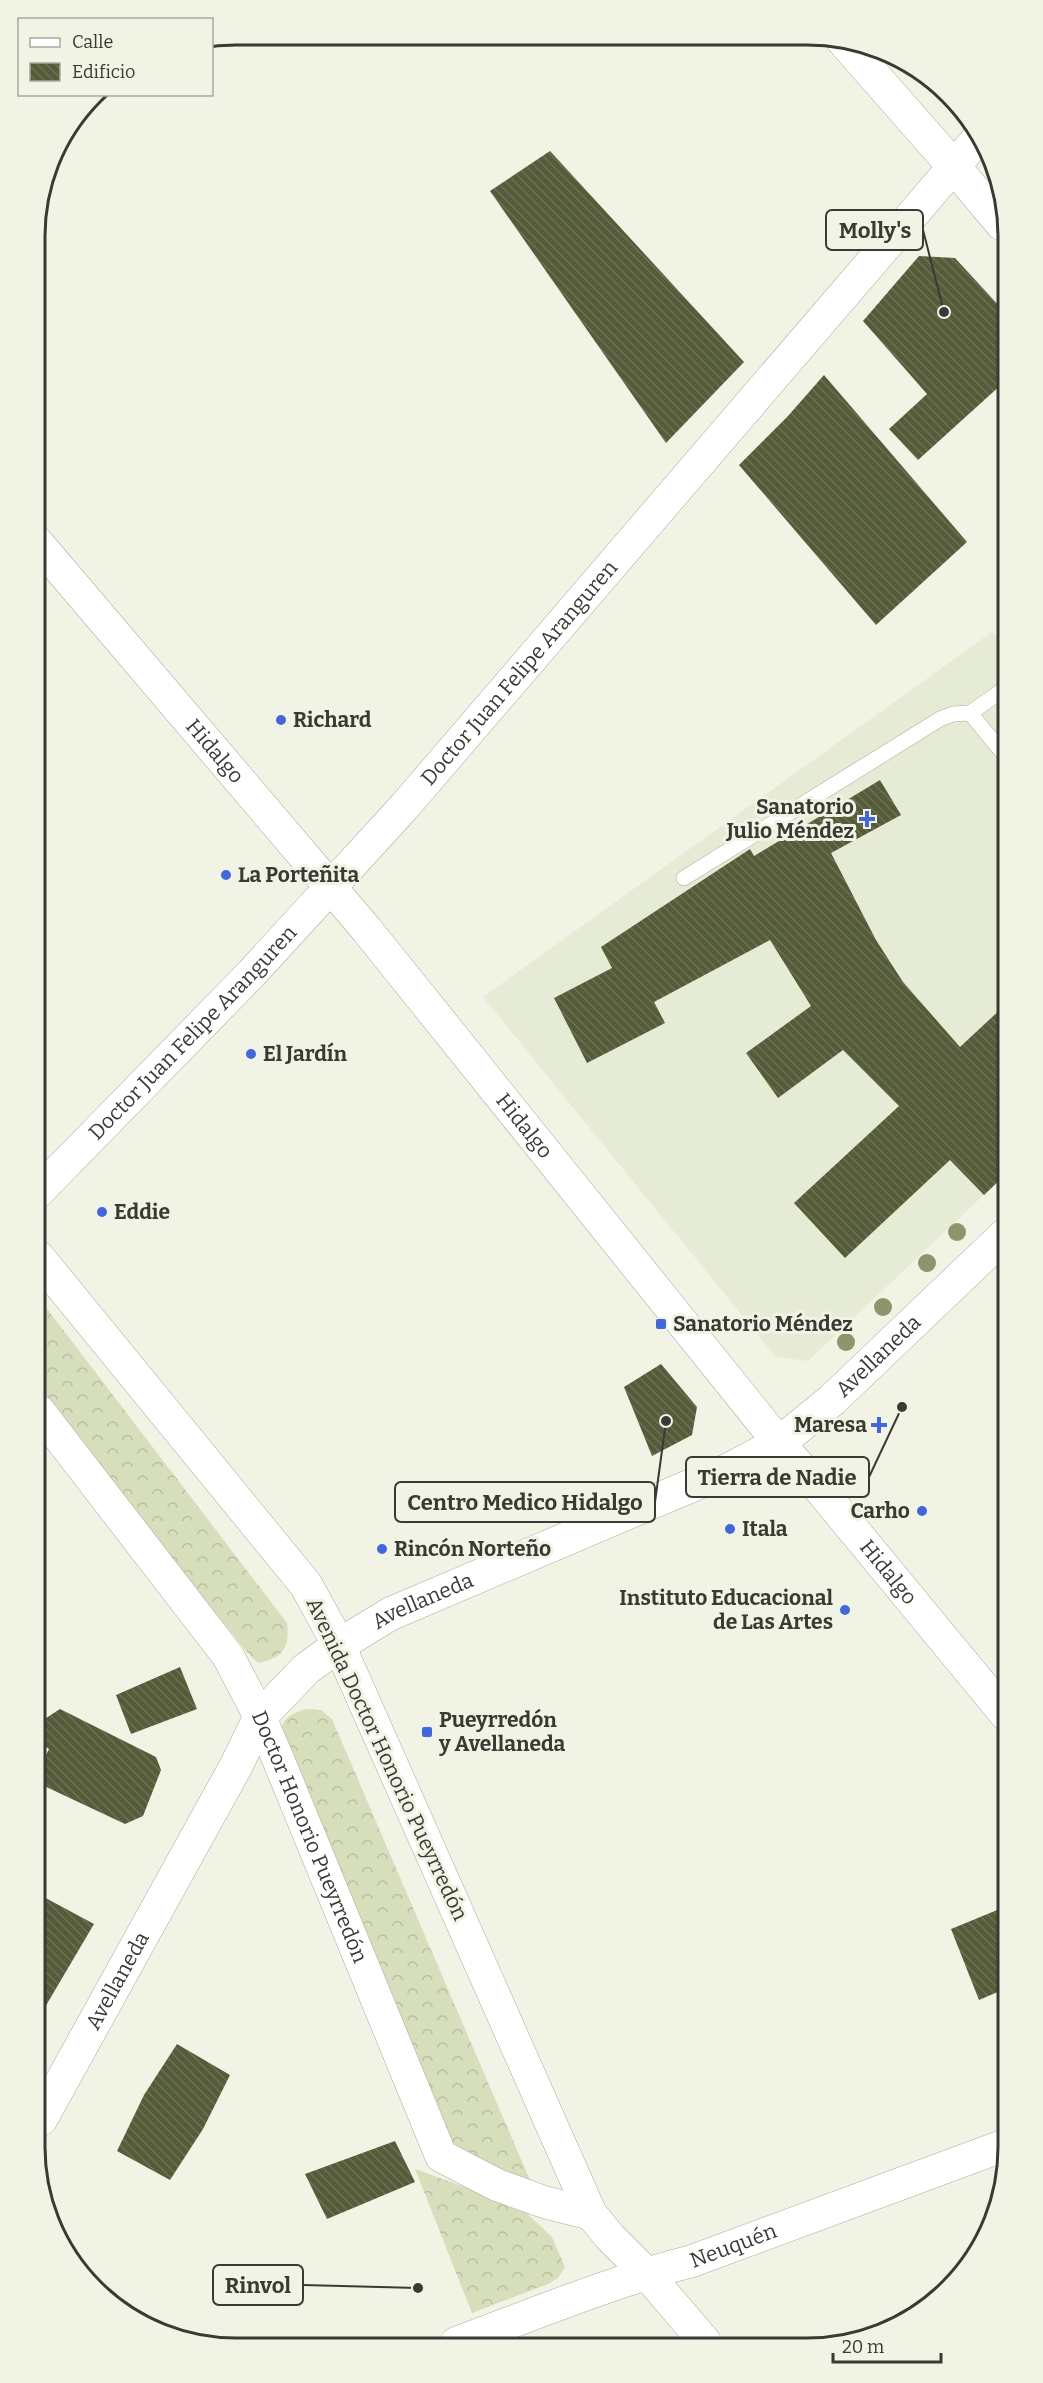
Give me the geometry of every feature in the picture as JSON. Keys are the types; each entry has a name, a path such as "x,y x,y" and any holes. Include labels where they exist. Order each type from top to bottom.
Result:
{"street":[{"path":"852,51 997,217"},
{"name":"Doctor Juan Felipe Aranguren","path":"45,1185 252,973 453,751 974,144"},
{"name":"Hidalgo","path":"45,553 330,887 779,1443 998,1705"},
{"name":"Avellaneda","path":"45,2112 236,1766 260,1717 306,1669 339,1645 390,1614 728,1470 779,1443 832,1400 998,1242"},
{"name":"Avenida Doctor Honorio Pueyrredón","path":"45,1266 306,1585 339,1645 591,2214 702,2338"},
{"name":"Doctor Honorio Pueyrredón","path":"45,1420 228,1656 260,1717 441,2156 506,2188 544,2202 591,2214"},
{"name":"Neuquén","path":"486,2338 517,2333 568,2300 646,2273 692,2261 998,2148"}],"lane":[{"path":"684,878 939,719 953,714 970,713 998,693"},
{"path":"970,713 998,747"}],"shaded area":[{"name":"Sanatorio Julio Méndez","path":"992,632 998,637 998,1182 808,1361 776,1357 483,997"}],"green space":[{"path":"45,1306 287,1623 287,1640 279,1655 258,1663 45,1401"},
{"path":"307,1709 321,1710 332,1719 532,2185 475,2158 452,2142 279,1742 286,1719 294,1713"},
{"path":"415,2169 520,2207 552,2237 565,2267 558,2278 472,2313"}],"building":[{"path":"550,151 744,362 666,443 490,191"},
{"path":"919,256 955,258 998,305 998,388 918,460 889,429 927,394 863,321"},
{"path":"824,375 967,542 876,625 739,465 788,416"},
{"path":"880,780 901,815 831,853 876,940 903,982 960,1047 998,1012 998,1182 984,1195 950,1160 845,1258 794,1203 899,1106 843,1050 778,1098 746,1053 811,1006 770,940 654,1002 665,1023 587,1063 554,998 612,968 601,947 750,849 754,856"},
{"path":"661,1364 697,1407 692,1435 652,1456 624,1387"},
{"path":"180,1667 197,1709 131,1734 116,1695"},
{"path":"60,1709 156,1757 161,1770 143,1816 125,1824 45,1786 45,1757 49,1749 45,1746 45,1719"},
{"path":"45,1898 94,1924 45,2007"},
{"path":"998,1910 998,1992 979,2000 951,1929"},
{"path":"177,2044 230,2075 203,2129 170,2180 117,2151 144,2095"},
{"path":"395,2141 415,2182 327,2219 305,2174"}],"place":[{"name":"Molly's","path":"944,312"},
{"name":"Richard","path":"281,720"},
{"name":"Sanatorio Julio Méndez","path":"867,819"},
{"name":"La Porteñita","path":"226,875"},
{"name":"El Jardín","path":"251,1054"},
{"name":"Eddie","path":"102,1212"},
{"name":"Sanatorio Méndez","path":"661,1324"},
{"name":"Tierra de Nadie","path":"902,1407"},
{"name":"Centro Medico Hidalgo","path":"666,1421"},
{"name":"Maresa","path":"879,1425"},
{"name":"Carho","path":"922,1511"},
{"name":"Itala","path":"730,1529"},
{"name":"Rincón Norteño","path":"382,1549"},
{"name":"Instituto Educacional de Las Artes","path":"845,1610"},
{"name":"Pueyrredón y Avellaneda","path":"427,1732"},
{"name":"Rinvol","path":"418,2288"}]}
